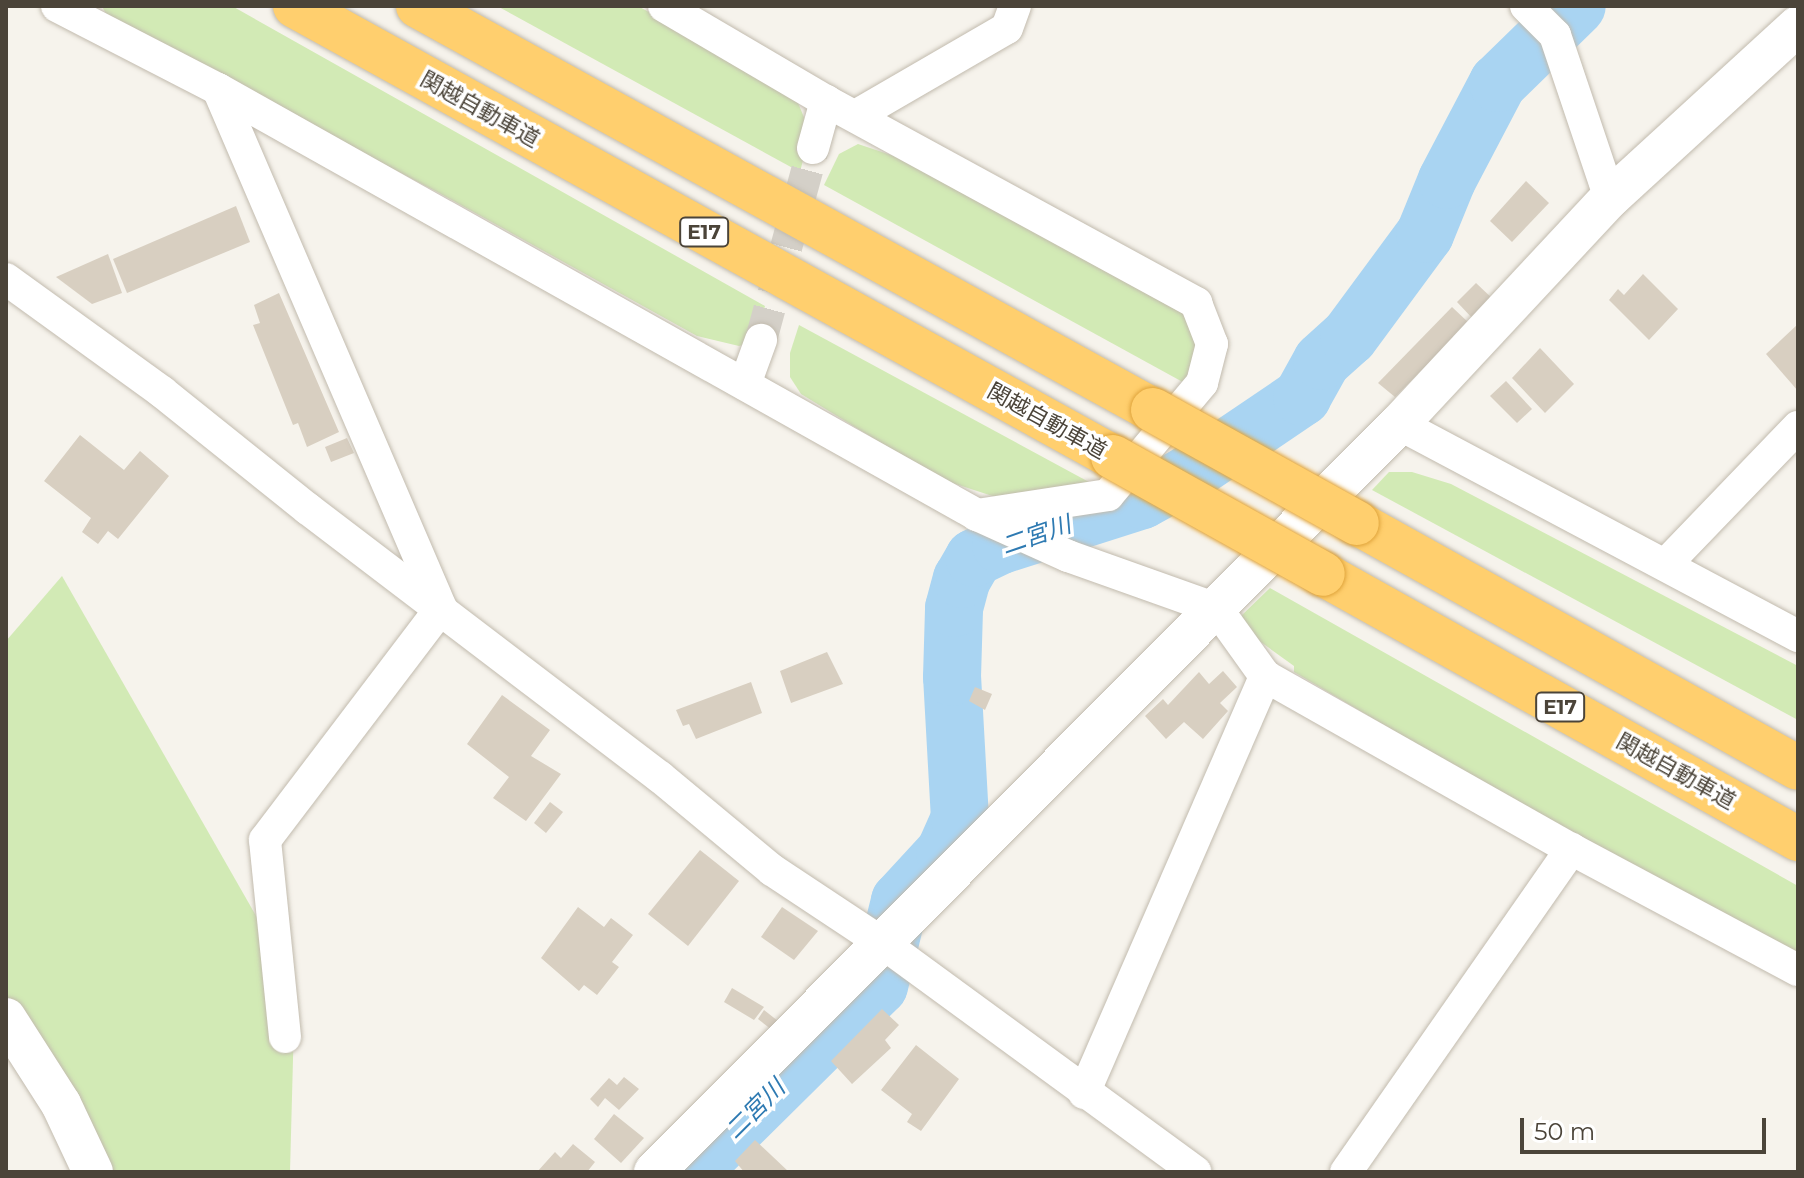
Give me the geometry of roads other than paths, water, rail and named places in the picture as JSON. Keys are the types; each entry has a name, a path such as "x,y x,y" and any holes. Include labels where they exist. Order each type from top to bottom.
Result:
{"highway":[{"name":"関越自動車道","path":"295,6 1798,839"},
{"path":"418,6 1798,768"}],"street":[{"path":"57,6 218,89 977,515 1068,556 1217,609 1265,676 1571,849 1798,970"},
{"path":"664,6 826,101 857,115 1196,303 1212,344 1202,383 1108,495 977,515"},
{"path":"857,115 1007,28 1015,6"},
{"path":"1526,6 1555,35 1610,198"},
{"path":"654,1172 1399,424 1610,198 1798,26"},
{"path":"218,89 441,608"},
{"path":"813,148 826,101"},
{"path":"6,279 162,392 308,509 660,777 772,870 884,944 1195,1172"},
{"path":"745,384 761,340"},
{"path":"1399,424 1798,636"},
{"path":"1666,564 1798,427"},
{"path":"285,1037 265,840 441,608"},
{"path":"1084,1093 1265,676"},
{"path":"1346,1172 1571,849"},
{"path":"6,1018 61,1104 93,1172"}],"waterway":[{"name":"二宮川","path":"691,1172 879,986 900,901 945,852 960,819 952,677 954,608 962,579 974,558 1001,545 1142,500 1184,477 1302,397 1322,361 1349,337 1425,234 1447,180 1498,83 1577,6"}],"tunnel":[{"path":"761,340 813,148"}]}
